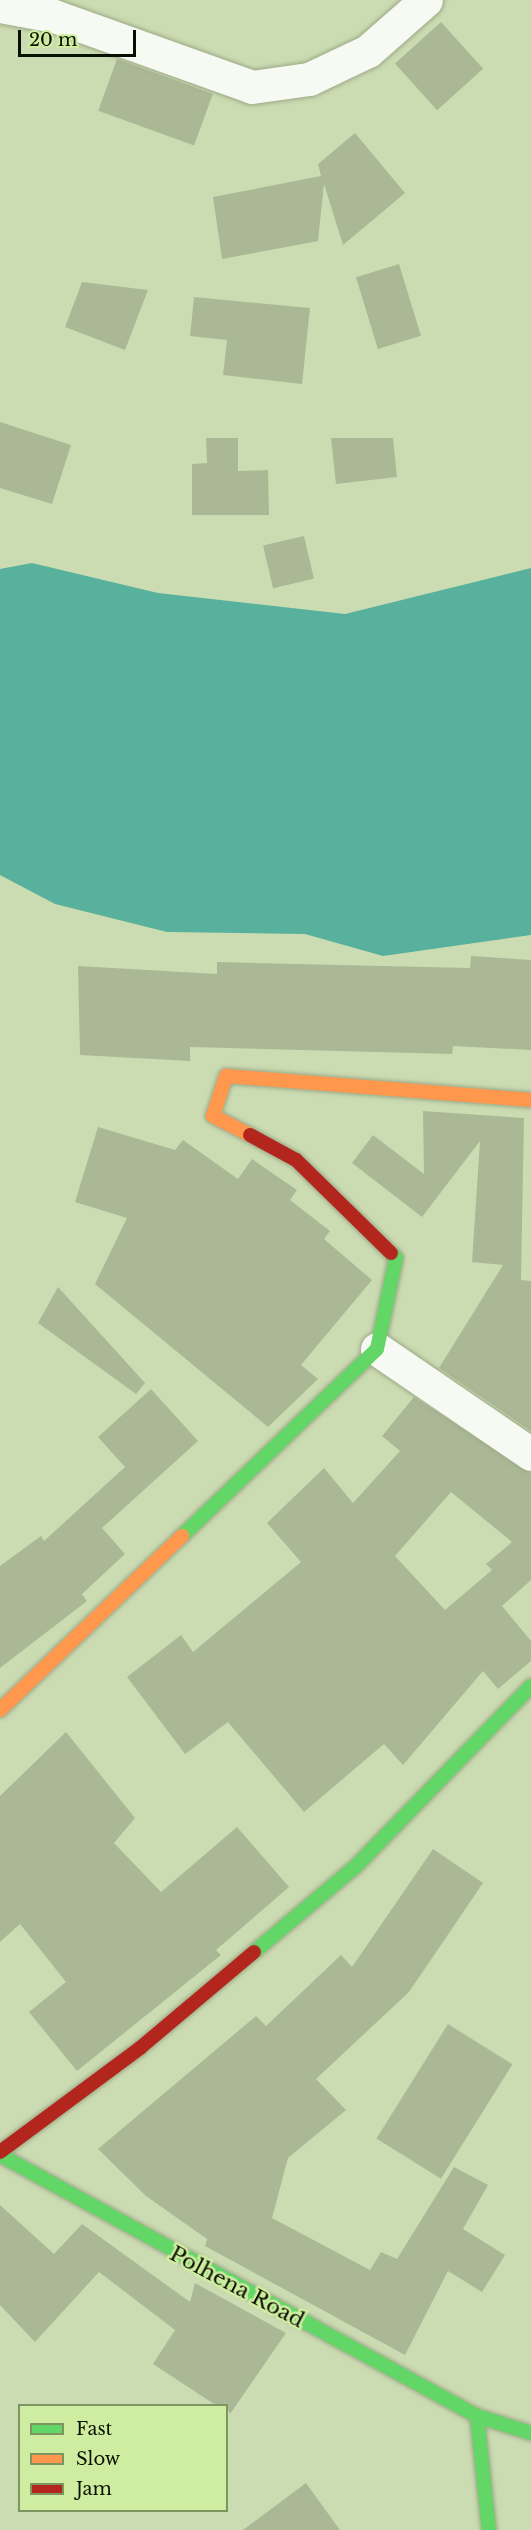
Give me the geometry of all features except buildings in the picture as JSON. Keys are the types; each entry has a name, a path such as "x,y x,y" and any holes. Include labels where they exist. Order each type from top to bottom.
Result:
{"street":[{"path":"0,6 54,16 252,87 309,78 368,51 426,0"},
{"path":"0,1710 377,1349 396,1258 296,1160 213,1116 226,1076 531,1100"},
{"path":"377,1349 531,1454"},
{"path":"0,2153 140,2048 356,1866 531,1686"},
{"name":"Polhena Road","path":"0,2153 477,2416 531,2433"},
{"path":"477,2416 489,2530"}],"water":[{"path":"32,563 158,593 345,614 531,568 531,935 383,956 305,934 167,932 55,904 0,875 0,569"}],"traffic: fast":[{"path":"182,1536 377,1349 396,1258 391,1253"},
{"path":"254,1952 356,1866 531,1686"},
{"path":"0,2155 477,2416 531,2433"},
{"path":"477,2416 489,2530"}],"traffic: slow":[{"path":"250,1135 213,1116 226,1076 531,1100"},
{"path":"0,1710 182,1536"}],"traffic: jam":[{"path":"250,1135 296,1160 391,1253"},
{"path":"0,2152 140,2048 254,1952"}]}
